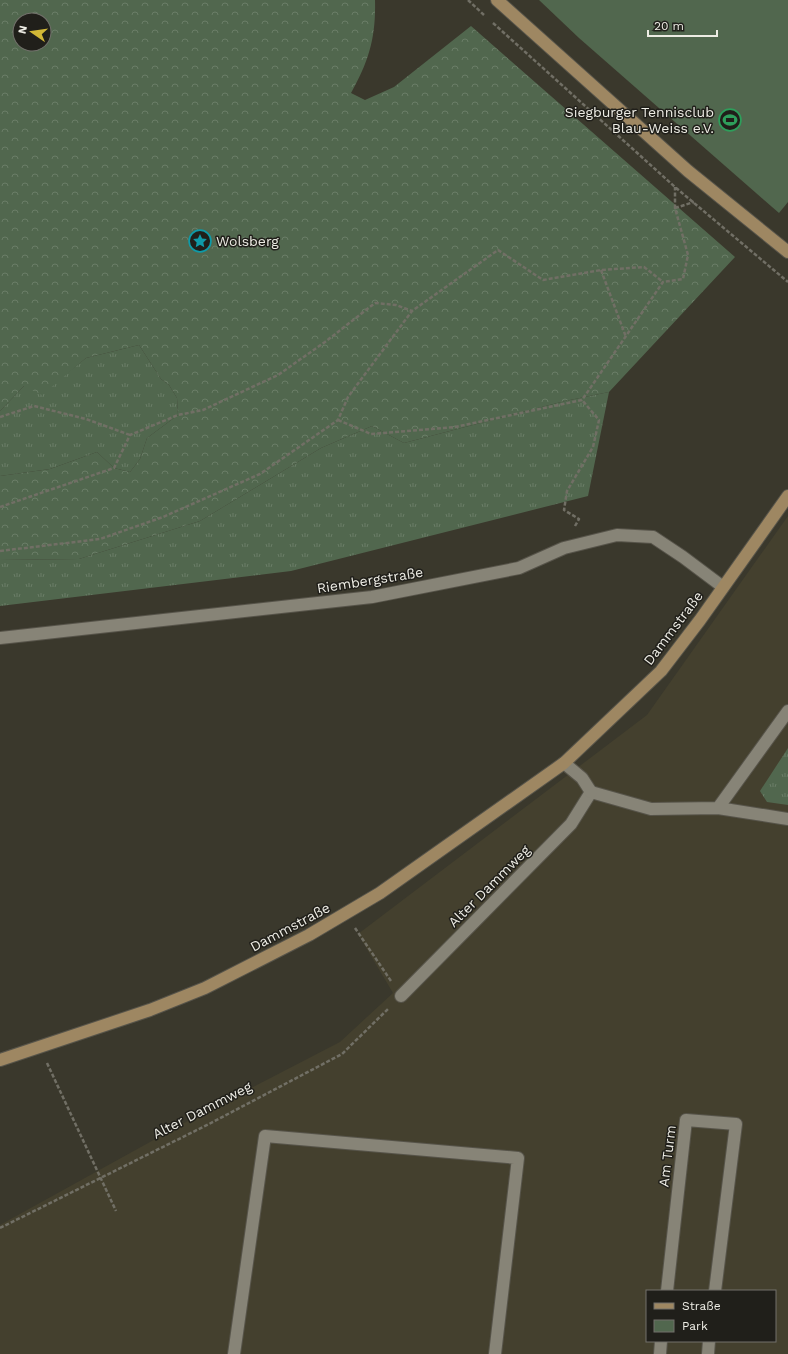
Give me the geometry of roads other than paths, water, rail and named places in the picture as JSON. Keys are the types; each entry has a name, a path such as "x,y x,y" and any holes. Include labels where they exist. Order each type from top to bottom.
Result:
{"street":[{"path":"497,0 688,171 788,252"},
{"name":"Dammstraße","path":"0,1060 150,1010 205,988 309,935 380,893 564,763 661,671 788,496"},
{"name":"Riembergstraße","path":"0,638 372,597 519,568 564,548 617,536 653,537 683,557 722,587"},
{"path":"718,808 788,711"},
{"path":"564,763 582,778 591,792 651,809 718,808 788,819"},
{"name":"Alter Dammweg","path":"401,996 571,824 591,792"},
{"name":"Am Turm","path":"667,1290 686,1120 736,1124 715,1290"},
{"path":"234,1354 265,1136 518,1158 494,1354"},
{"path":"660,1354 661,1342"},
{"path":"708,1354 709,1342"}],"place":[{"name":"Siegburger Tennisclub Blau-Weiss e.V.","path":"730,120"},
{"name":"Wolsberg","path":"200,241"}]}
